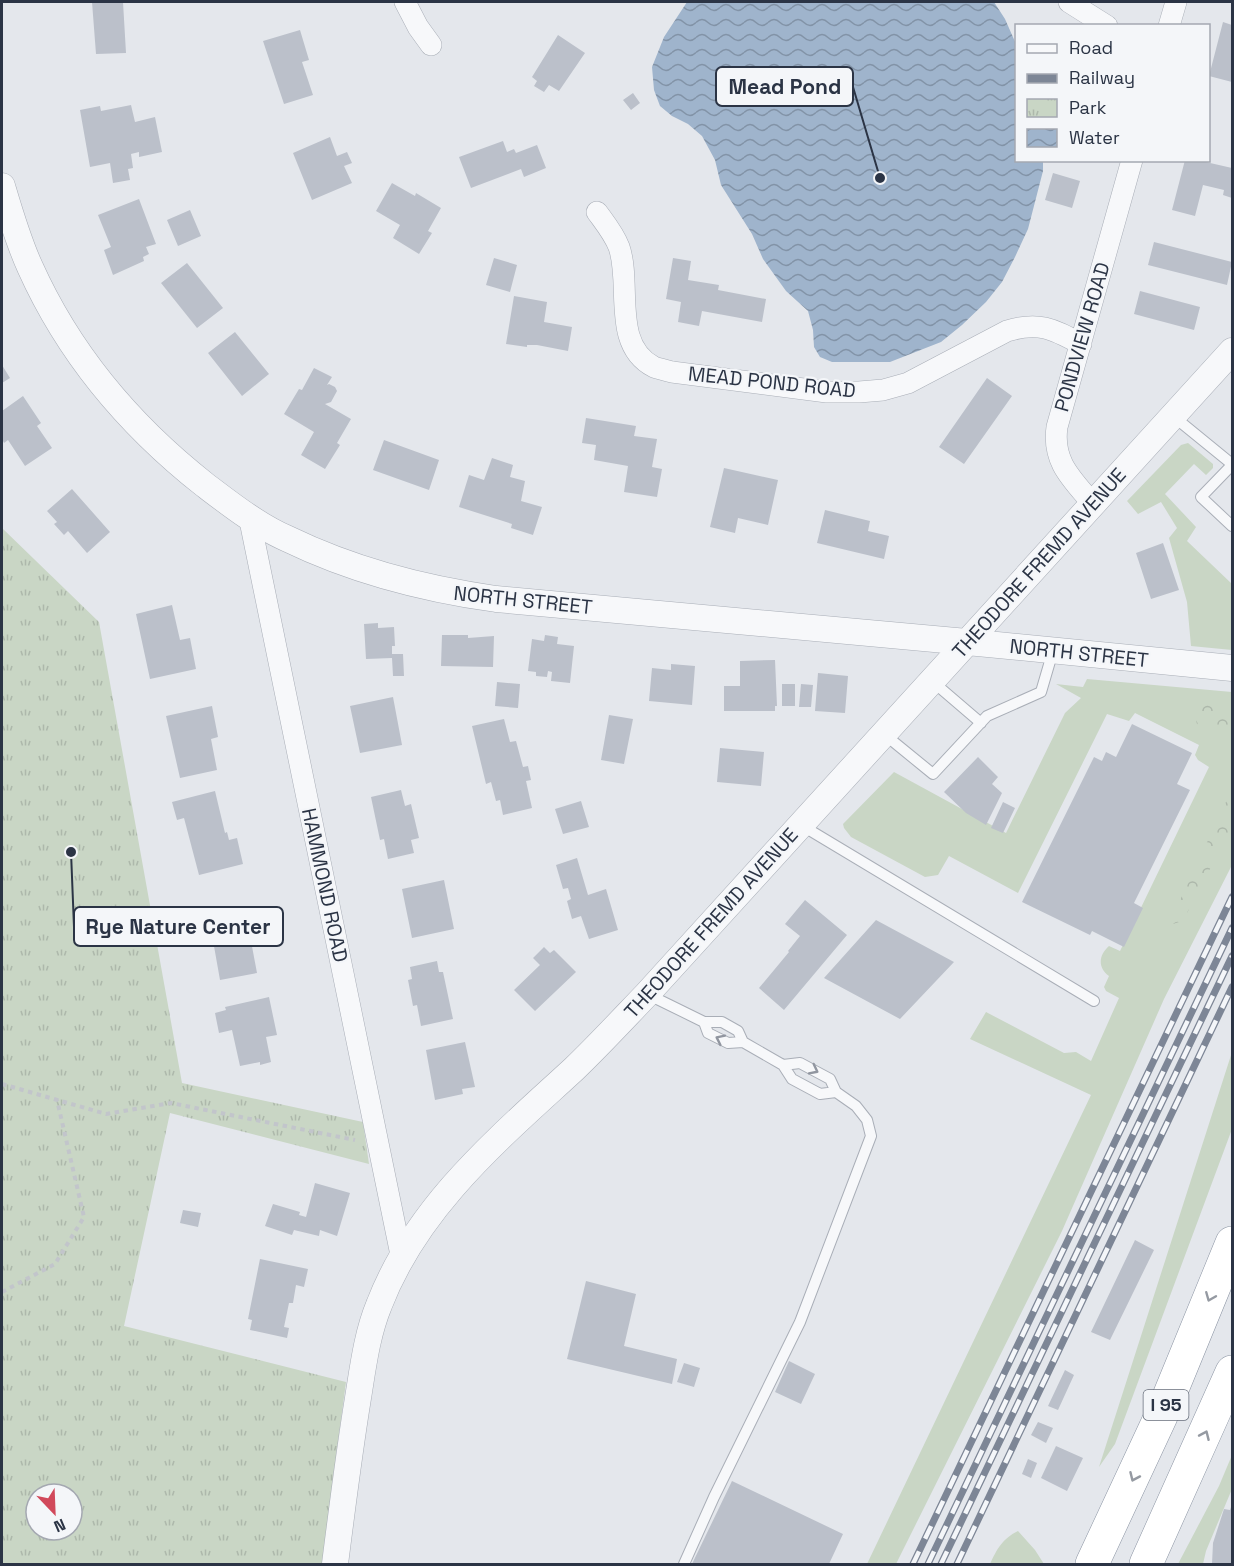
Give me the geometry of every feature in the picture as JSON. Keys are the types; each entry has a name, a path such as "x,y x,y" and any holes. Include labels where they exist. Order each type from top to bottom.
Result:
{"highway":[{"name":"I 95","path":"1092,1564 1156,1427 1233,1243"},
{"name":"I 95","path":"1146,1564 1233,1372"}],"street":[{"path":"405,2 418,27 431,45"},
{"path":"1069,2 1104,24"},
{"path":"1170,24 1176,2"},
{"name":"PONDVIEW ROAD","path":"1093,504 1067,474 1059,459 1055,441 1131,162"},
{"name":"NORTH STREET","path":"2,186 30,267 57,318 97,379 155,443 216,494 287,539 408,583 451,593 1233,668"},
{"name":"MEAD POND ROAD","path":"597,212 610,230 622,259 631,343 640,356 654,366 672,372 827,392 859,393 883,390 908,382 1007,331 1025,326 1044,326 1081,344"},
{"name":"THEODORE FREMD AVENUE","path":"335,1564 347,1462 370,1334 378,1306 402,1255 419,1228 460,1177 583,1060 647,994 1233,351"},
{"name":"HAMMOND ROAD","path":"249,516 402,1255"}],"lane":[{"path":"1173,416 1233,465 1202,497 1233,526"},
{"path":"884,733 933,774 987,716 1041,692 1053,650"},
{"path":"932,681 981,723"},
{"path":"800,825 1094,1001"},
{"path":"647,994 704,1022 722,1022 738,1031 743,1042"},
{"path":"704,1022 708,1033 728,1043 743,1042 783,1065 792,1079 820,1095 836,1092"},
{"path":"684,1564 714,1497 800,1322 871,1136 867,1120 856,1106 836,1092 830,1078 800,1063 783,1065"}],"path":[{"path":"2,1083 106,1114 171,1103 379,1145"},
{"path":"2,1292 56,1263 84,1217 57,1100"}],"green space":[{"path":"1188,443 1213,464 1213,468 1206,475 1194,464 1165,494 1196,527 1187,541 1232,584 1232,650 1191,646 1187,602 1169,538 1177,528 1161,502 1138,514 1127,501 1181,445"},
{"path":"2,528 99,622 182,1083 363,1122 369,1164 170,1113 124,1326 346,1382 322,1564 2,1564"},
{"path":"1087,679 1232,692 1232,865 1164,999 1062,1231 896,1564 867,1564 1091,1095 970,1039 986,1012 1064,1053 1076,1052 1091,1061 1119,998 1106,991 1104,987 1109,976 1101,965 1101,957 1109,946 1120,951 1209,767 1198,760 1195,755 1199,745 1135,713 1129,721 1107,714 1018,893 949,856 938,875 925,877 851,837 843,824 894,772 1006,833 1065,713 1081,698 1056,684 1083,687"},
{"path":"1191,702 1232,703 1232,740 1197,724"},
{"path":"1232,789 1232,827 1187,913 1179,922 1173,924 1174,913"},
{"path":"1232,1052 1232,1129 1115,1444 1099,1467"},
{"path":"1232,1455 1232,1489 1206,1551 1203,1564 1178,1564 1219,1486"},
{"path":"1018,1531 1044,1564 990,1564 1001,1545"}],"water":[{"path":"687,2 994,2 1015,42 1015,162 1043,162 1043,171 1028,229 1002,282 986,302 941,342 890,362 832,362 820,357 814,347 813,330 808,311 786,291 763,259 752,234 721,185 715,160 702,136 660,106 654,90 652,67 664,37"}],"building":[{"path":"92,2 123,2 126,53 96,54"},
{"path":"1223,22 1232,25 1232,82 1210,76"},
{"path":"300,30 309,60 302,62 313,95 284,104 263,41"},
{"path":"558,35 585,53 559,91 549,85 544,92 534,86 537,81 532,77"},
{"path":"633,93 640,103 631,110 623,100"},
{"path":"131,105 135,122 155,117 162,152 139,157 139,152 131,154 133,168 128,169 130,180 113,183 110,163 90,167 80,110 100,106 101,111"},
{"path":"330,137 337,156 347,152 352,163 344,166 352,183 312,200 293,153"},
{"path":"503,141 507,152 514,149 516,153 537,145 546,168 524,177 521,169 471,188 459,157"},
{"path":"1184,162 1206,162 1232,168 1232,198 1223,195 1224,190 1203,185 1195,216 1172,210"},
{"path":"1053,173 1080,181 1072,208 1045,200"},
{"path":"392,183 415,196 416,193 441,208 428,231 432,233 419,254 393,238 400,225 376,211"},
{"path":"139,199 156,244 146,247 149,254 143,257 144,261 113,275 104,250 111,247 98,215"},
{"path":"190,210 201,236 178,246 167,220"},
{"path":"1154,242 1232,262 1227,285 1148,265"},
{"path":"494,258 517,265 510,292 486,285"},
{"path":"673,258 691,261 688,280 719,285 718,290 766,299 762,322 702,311 699,326 678,322 681,302 666,299"},
{"path":"187,263 223,308 197,328 161,283"},
{"path":"1140,291 1200,307 1194,330 1134,314"},
{"path":"514,296 547,302 544,322 572,327 568,351 537,345 527,345 527,347 506,344"},
{"path":"235,332 269,374 242,396 208,353"},
{"path":"2,365 10,378 2,383"},
{"path":"314,368 332,377 327,385 335,387 337,391 331,402 325,404 351,419 337,443 340,445 325,469 301,455 314,432 284,414 299,389 302,390"},
{"path":"987,378 1012,396 964,464 939,447"},
{"path":"23,396 41,423 37,426 52,448 25,466 8,440 4,443 2,439 2,411"},
{"path":"586,418 636,426 634,436 657,439 652,467 662,469 657,497 624,492 628,466 594,460 596,445 582,443"},
{"path":"384,440 439,460 429,490 373,470"},
{"path":"492,458 513,465 510,477 525,481 521,501 542,507 533,535 511,528 512,524 459,507 469,475 484,480"},
{"path":"724,468 778,480 768,525 738,518 735,533 710,527"},
{"path":"72,489 110,532 87,553 68,531 64,535 54,524 57,522 47,511"},
{"path":"825,510 870,521 868,531 889,536 884,559 817,543"},
{"path":"1163,543 1179,590 1151,599 1136,553"},
{"path":"172,605 180,640 190,638 196,669 150,679 136,614"},
{"path":"378,623 378,628 394,627 395,646 392,646 392,654 403,654 404,676 393,676 392,658 366,659 364,624"},
{"path":"442,635 468,635 468,638 494,636 493,667 441,666"},
{"path":"545,635 558,637 557,644 574,646 570,683 551,681 552,672 548,671 547,677 536,676 536,672 528,671 532,639 544,641"},
{"path":"775,660 777,706 775,706 775,711 724,711 724,686 740,686 740,661"},
{"path":"671,664 695,666 692,705 649,701 652,668 671,670"},
{"path":"818,673 848,676 845,713 815,711"},
{"path":"497,682 520,684 518,708 495,706"},
{"path":"782,684 795,684 795,706 782,706"},
{"path":"801,684 813,685 811,707 799,707"},
{"path":"393,697 402,745 360,753 350,706"},
{"path":"212,706 218,737 211,739 217,770 180,778 166,716"},
{"path":"609,715 633,719 624,764 601,760"},
{"path":"504,719 510,742 516,741 523,767 528,766 531,780 526,781 532,808 503,815 500,800 496,801 491,782 486,784 472,726"},
{"path":"1132,724 1192,753 1177,784 1190,790 1134,903 1143,908 1124,947 1092,931 1090,935 1022,902 1094,757 1102,761 1106,752 1116,757"},
{"path":"720,748 764,752 761,786 717,782"},
{"path":"978,757 998,777 992,784 1002,793 986,825 966,813 944,792"},
{"path":"401,790 405,806 411,804 419,838 411,840 414,853 388,859 384,839 380,840 371,797"},
{"path":"215,791 225,833 227,832 229,840 237,838 243,864 199,875 184,818 177,820 172,802"},
{"path":"581,801 589,827 563,834 555,809"},
{"path":"1003,802 1015,808 1003,833 991,828"},
{"path":"577,858 588,895 606,889 618,930 589,939 581,916 572,919 567,901 571,899 568,888 563,889 556,865"},
{"path":"444,880 454,929 412,938 402,889"},
{"path":"805,900 847,935 784,1010 759,988 800,936 785,924"},
{"path":"257,909 263,939 251,941 257,973 220,980 209,918"},
{"path":"876,920 954,962 900,1019 824,978"},
{"path":"544,947 550,953 554,950 576,972 535,1011 514,990 540,965 533,958"},
{"path":"437,961 439,972 443,972 453,1019 421,1026 417,1005 413,1006 408,980 412,979 410,967"},
{"path":"269,997 277,1035 266,1037 271,1062 240,1066 232,1030 219,1033 215,1013 226,1010 225,1007"},
{"path":"465,1042 475,1087 462,1089 463,1094 435,1100 426,1050"},
{"path":"315,1183 350,1193 337,1236 320,1230 319,1236 294,1230 292,1235 265,1226 273,1204 300,1212 299,1215 306,1217"},
{"path":"183,1210 201,1213 198,1227 180,1223"},
{"path":"1135,1240 1154,1250 1110,1340 1091,1332"},
{"path":"260,1259 308,1269 304,1287 296,1285 293,1303 289,1303 284,1327 289,1328 287,1338 250,1330 252,1320 248,1319"},
{"path":"586,1281 636,1294 624,1346 677,1359 672,1384 567,1359"},
{"path":"789,1361 815,1374 801,1404 775,1392"},
{"path":"684,1363 700,1368 694,1387 677,1382"},
{"path":"1065,1370 1074,1375 1058,1410 1048,1406"},
{"path":"1038,1422 1053,1428 1046,1443 1031,1435"},
{"path":"1056,1446 1083,1458 1067,1491 1041,1478"},
{"path":"1028,1459 1037,1463 1031,1478 1022,1474"},
{"path":"732,1481 843,1534 829,1564 692,1564"},
{"path":"1232,1504 1232,1564 1212,1564 1213,1543 1224,1509 1230,1510"}],"railway":[{"path":"913,1564 1232,897"},
{"path":"928,1564 1232,928"},
{"path":"941,1564 1232,956"},
{"path":"957,1564 1232,987"}],"place":[{"name":"Mead Pond","path":"880,178"},
{"name":"Rye Nature Center","path":"71,852"}]}
